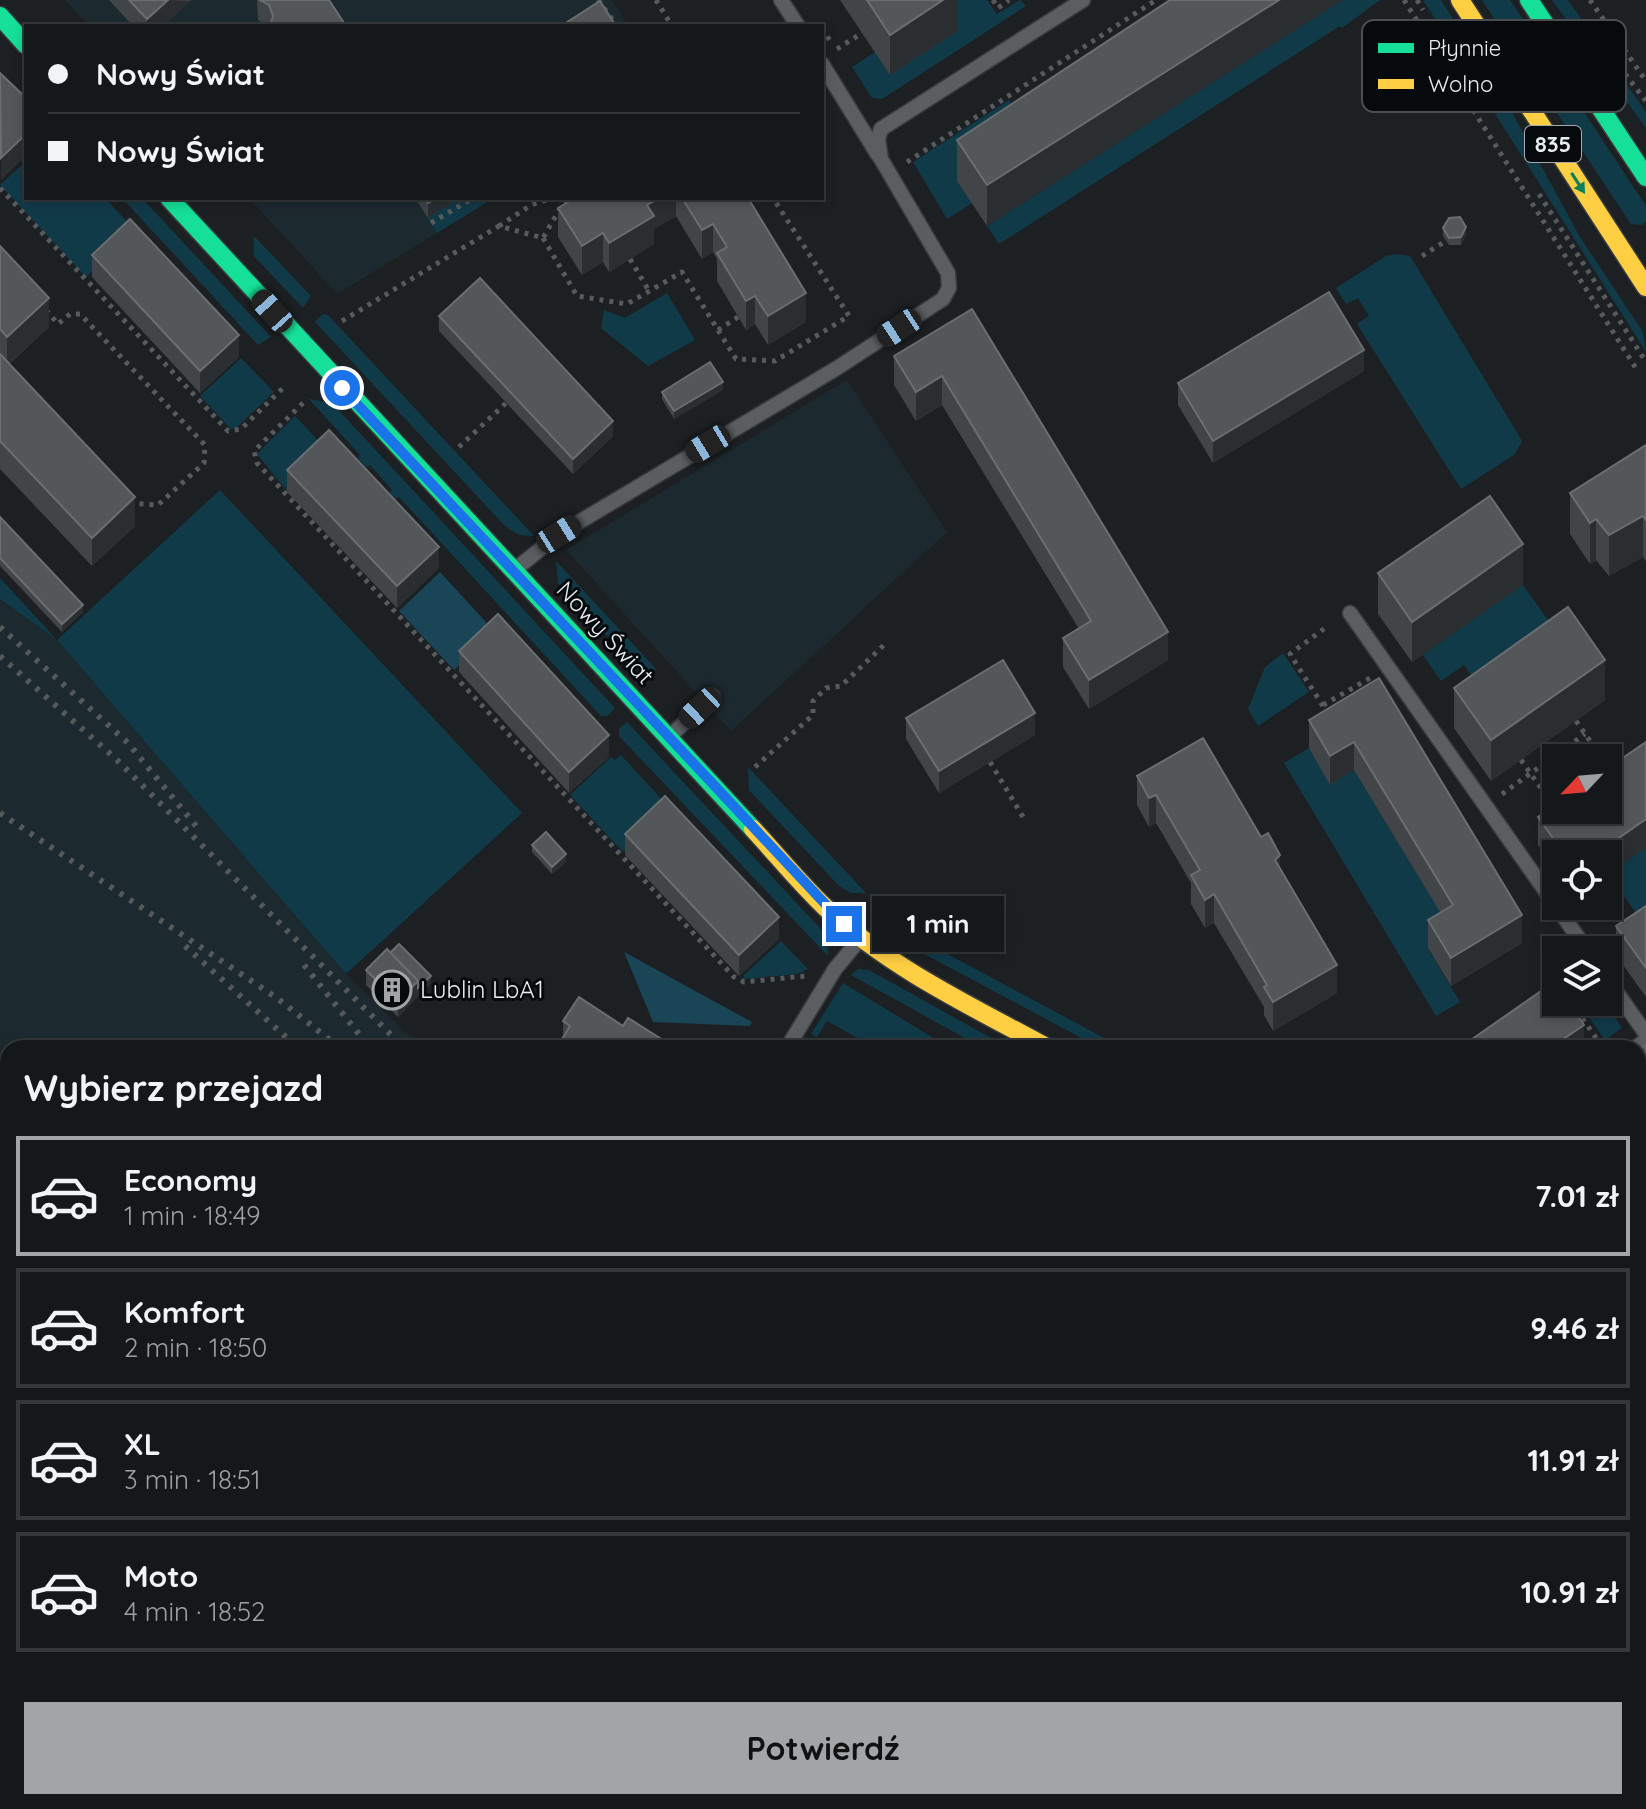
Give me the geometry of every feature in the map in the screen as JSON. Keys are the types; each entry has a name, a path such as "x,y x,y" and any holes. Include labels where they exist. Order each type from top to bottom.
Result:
{"street":[{"name":"835","path":"1460,0 1473,20"},
{"name":"835","path":"1529,0 1542,20"},
{"path":"0,16 24,43"},
{"name":"835","path":"1533,112 1646,287"},
{"name":"835","path":"1603,112 1646,177"},
{"name":"Nowy Świat","path":"171,200 828,910 912,975 1033,1040"}],"lane":[{"path":"781,0 797,24"},
{"path":"886,169 879,148 881,129 1083,0"},
{"path":"514,571 559,534 837,368 943,299 949,288 948,273 824,67"},
{"path":"1350,613 1577,936"},
{"path":"669,737 713,696"},
{"path":"792,1040 835,969 861,938"},
{"path":"1622,1001 1646,1037"}],"path":[{"path":"598,0 616,24"},
{"path":"656,0 671,24"},
{"path":"993,0 998,8 1009,0"},
{"path":"906,163 1156,0"},
{"path":"1404,0 1417,20"},
{"path":"1590,0 1604,20"},
{"path":"1128,13 1136,26"},
{"path":"824,31 844,62"},
{"path":"836,50 862,33"},
{"path":"1626,52 1646,81"},
{"path":"1018,90 1026,102"},
{"path":"1475,112 1637,370"},
{"path":"0,188 228,431 241,429 286,385"},
{"path":"431,223 470,200"},
{"path":"342,321 531,205 546,200"},
{"path":"543,238 565,200"},
{"path":"499,226 543,238 577,296 627,304 682,272 736,359 775,361 849,316 774,200"},
{"path":"1422,256 1447,240"},
{"path":"630,259 649,291"},
{"path":"39,303 58,324 70,314 80,314 205,445 204,463 158,505 127,502"},
{"path":"718,330 738,317"},
{"path":"303,403 254,451 257,463 734,977 744,982 804,978 812,972"},
{"path":"459,447 506,403"},
{"path":"1325,628 1290,654 1331,717"},
{"path":"755,767 813,715 813,701 826,688 841,686 886,643"},
{"path":"1576,721 1592,744"},
{"path":"1495,799 1585,734"},
{"path":"1521,760 1542,791"},
{"path":"990,762 1023,817"},
{"path":"1581,1016 1597,1040"}],"shaded area":[{"path":"65,0 611,0 628,24 87,24"},
{"path":"938,0 987,0 997,14 1020,0 1026,6 882,99 872,98 852,67 875,52 890,75"},
{"path":"1342,0 1380,0 1342,28 1340,26 999,244 987,226"},
{"path":"1423,0 1441,0 1454,20 1436,20"},
{"path":"1482,0 1510,0 1523,20 1495,20"},
{"path":"1552,0 1568,0 1582,20 1567,20"},
{"path":"1626,83 1646,112 1646,128 1626,101"},
{"path":"1009,100 1030,133 957,181 972,203 947,219 913,162"},
{"path":"1494,112 1511,112 1580,237 1643,332 1646,352"},
{"path":"1556,112 1584,112 1646,206 1646,221 1642,225 1631,224"},
{"path":"24,163 24,200 107,200 131,226 130,237 86,277 0,185"},
{"path":"124,200 144,200 271,337 258,345"},
{"path":"251,200 491,200 337,294"},
{"path":"457,200 491,200 437,233 428,218"},
{"path":"254,236 311,296 303,308 254,256"},
{"path":"1386,256 1410,256 1522,441 1514,455 1461,489 1357,324 1369,316 1358,298 1346,304 1336,288"},
{"path":"667,293 695,340 648,366 601,328 604,310 625,318"},
{"path":"323,314 328,315 534,536 519,535 505,526 315,322"},
{"path":"241,358 274,392 231,429 200,396"},
{"path":"847,380 947,532 731,731 566,550"},
{"path":"309,399 332,403 615,708 607,716 601,716 399,497 396,499 390,493 392,490 370,465 366,467 358,458 360,455"},
{"path":"295,416 328,451 286,490 257,454"},
{"path":"220,490 522,813 346,974 57,640"},
{"path":"556,561 656,669 646,678 558,583"},
{"path":"440,572 495,632 454,670 399,611"},
{"path":"0,578 57,640 0,599"},
{"path":"1523,585 1568,648 1483,692 1464,665 1441,681 1423,655"},
{"path":"0,599 57,640 346,974 405,1032 420,1040 0,1040"},
{"path":"1283,653 1309,692 1258,726 1248,709 1265,667"},
{"path":"627,722 820,928 827,939 828,956 619,736 619,729"},
{"path":"1309,748 1330,784 1354,770 1453,933 1428,949 1460,1002 1436,1016 1284,763"},
{"path":"621,755 666,804 664,814 623,852 570,795 611,757 615,760"},
{"path":"748,767 866,893 851,893 839,886 749,790"},
{"path":"1646,848 1646,934 1641,920 1622,893 1622,864"},
{"path":"903,928 1108,1040 1085,1040 915,949 904,938"},
{"path":"781,941 808,969 798,974 744,979 744,975"},
{"path":"624,952 752,1022 750,1026 653,1022"},
{"path":"858,969 869,970 995,1040 969,1040 851,975"},
{"path":"843,983 937,1040 861,1040 827,1021 817,1037 811,1034"},
{"path":"1588,1016 1614,1016 1622,1028 1605,1040"}],"building":[{"path":"129,0 168,0 147,19"},
{"path":"260,0 329,0 345,24 271,24 273,16 269,5"},
{"path":"867,0 943,0 890,35"},
{"path":"1170,0 1279,0 987,185 957,140"},
{"path":"600,1 615,24 564,24"},
{"path":"0,73 24,96 24,136 1,158"},
{"path":"572,200 656,200 647,205 654,216 609,243 603,233 582,246 558,208"},
{"path":"683,200 749,200 806,293 768,316 755,296 746,301 717,253 727,247 713,224 702,230"},
{"path":"1460,217 1466,227 1461,237 1449,238 1443,228 1449,218"},
{"path":"130,219 239,335 200,371 92,255"},
{"path":"0,246 49,298 7,337 0,329"},
{"path":"480,278 613,421 573,459 439,316"},
{"path":"1329,292 1364,350 1213,441 1178,383"},
{"path":"972,309 1168,632 1089,680 1063,638 1091,621 1084,609 942,376 916,392 894,356"},
{"path":"0,354 135,497 92,538 0,441"},
{"path":"710,362 723,382 674,411 662,392"},
{"path":"329,430 439,547 397,586 287,470"},
{"path":"1646,445 1646,520 1643,516 1609,535 1596,519 1590,523 1570,493"},
{"path":"1490,496 1523,544 1412,622 1378,573"},
{"path":"0,517 83,605 62,624 0,558"},
{"path":"1568,607 1605,660 1491,740 1454,688"},
{"path":"498,614 609,735 569,772 459,651"},
{"path":"1003,660 1035,713 939,771 906,718"},
{"path":"1379,678 1522,915 1451,958 1428,920 1453,905 1354,742 1330,756 1309,720"},
{"path":"1203,738 1261,837 1268,833 1280,855 1275,860 1337,965 1273,1002 1264,987 1267,985 1214,894 1205,900 1191,875 1200,870 1156,795 1149,798 1137,776"},
{"path":"1646,742 1646,819 1616,840 1554,840 1543,824 1622,824 1622,758"},
{"path":"665,796 779,917 739,955 625,834"},
{"path":"546,832 566,854 552,867 532,845"},
{"path":"1646,906 1646,968 1616,926"},
{"path":"399,944 431,976 418,988 418,981 390,953"},
{"path":"387,949 418,981 398,1002 366,970"},
{"path":"1542,990 1542,1016 1578,1016 1584,1025 1562,1040 1471,1040"},
{"path":"579,997 623,1026 628,1018 663,1040 561,1040 570,1026 563,1021"}],"railway":[{"path":"0,627 128,743 201,832"},
{"path":"0,656 116,759 396,1040"},
{"path":"0,813 277,998 330,1040"},
{"path":"185,946 289,1040"},
{"path":"304,965 364,1040"}],"traffic: fast":[{"path":"1529,0 1542,20"},
{"path":"0,16 24,43"},
{"path":"1603,112 1646,177"},
{"path":"171,200 753,829"}],"traffic: slow":[{"path":"1460,0 1473,20"},
{"path":"1533,112 1646,287"},
{"path":"753,829 819,901 853,932 934,986 1033,1040"}],"place":[{"name":"Lublin LbA1","path":"392,990"}],"route":[{"path":"342,388 844,924"}]}
